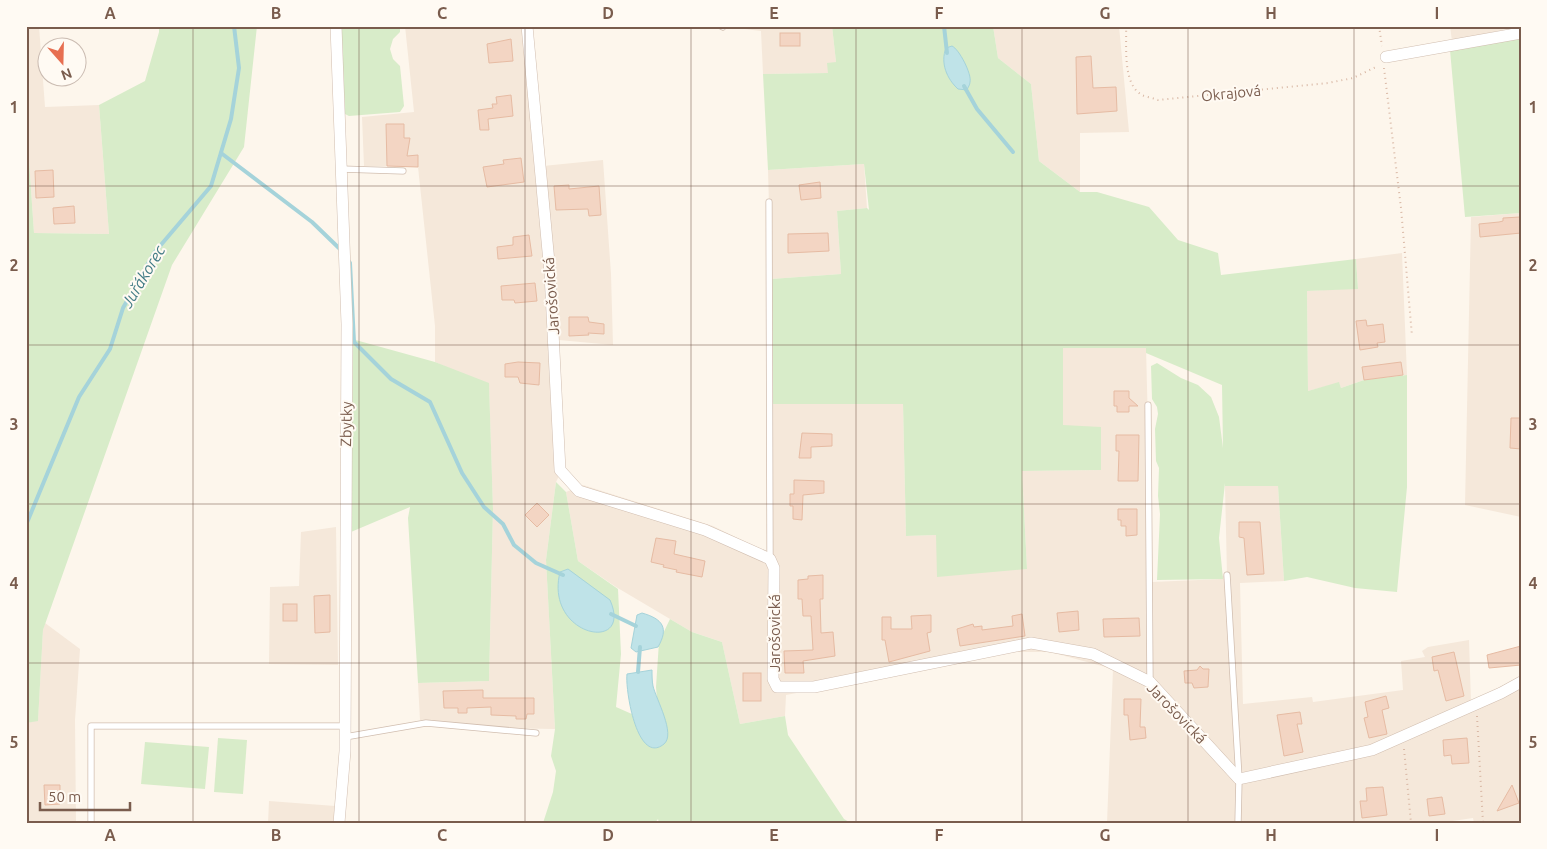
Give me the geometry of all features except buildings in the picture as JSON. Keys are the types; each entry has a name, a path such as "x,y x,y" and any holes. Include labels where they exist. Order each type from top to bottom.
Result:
{"street":[{"name":"Zbytky","path":"336,26 347,324 345,731 339,823"},
{"name":"Jarošovická","path":"527,26 550,273 560,470 580,491 704,530 770,559 774,568 773,679 777,686 814,687 1031,643 1093,654 1150,682 1239,779"},
{"path":"1386,57 1521,33"},
{"path":"1239,779 1372,750 1521,682"}],"lane":[{"path":"341,169 403,172"},
{"path":"769,202 770,559"},
{"path":"1148,404 1150,682"},
{"path":"1227,575 1239,779 1238,823"},
{"path":"91,823 91,726 345,731 426,723 536,733"}],"path":[{"name":"Okrajová","path":"1126,26 1128,72 1134,88 1142,95 1158,100 1328,83 1353,78 1376,68 1386,57"},
{"path":"1379,26 1386,57 1384,70 1401,208 1412,336"},
{"path":"1476,704 1483,823"},
{"path":"1402,736 1411,823"}],"shaded area":[{"path":"26,26 39,26 38,88 44,88 45,107 99,105 109,234 34,233 26,117"},
{"path":"405,26 532,26 543,166 603,160 611,274 613,345 559,340 565,464 556,482 546,560 555,729 489,728 420,720 418,683 489,681 493,509 489,386 435,362 435,326 418,167 364,166 362,117 414,112"},
{"path":"720,26 832,26 836,62 828,73 763,74 761,31"},
{"path":"993,26 1119,26 1129,132 1080,133 1080,192 1039,161 1031,84 998,58"},
{"path":"1450,26 1520,26 1452,41"},
{"path":"864,164 867,208 837,211 841,274 771,279 768,170"},
{"path":"1521,213 1521,517 1465,505 1471,217"},
{"path":"1402,253 1407,375 1364,380 1341,388 1339,383 1308,391 1307,291 1358,288 1356,259"},
{"path":"1063,348 1146,348 1152,582 1222,579 1222,576 1227,575 1225,486 1278,486 1284,581 1240,583 1243,704 1312,697 1313,702 1403,690 1401,661 1425,657 1422,651 1428,647 1469,640 1471,702 1521,676 1521,823 1474,823 1473,818 1439,823 1107,823 1113,669 1050,652 1013,652 786,695 785,716 740,724 722,642 692,632 616,587 578,561 566,492 583,485 713,526 772,555 772,404 903,404 906,536 936,535 1027,569 1022,471 1101,470 1063,426"},
{"path":"336,527 338,665 269,664 270,587 299,586 301,532"},
{"path":"45,623 80,649 75,720 76,823 26,823 26,723 38,720"},
{"path":"269,801 335,806 334,823 268,823"}],"green space":[{"path":"159,26 257,26 244,147 172,265 43,630 38,721 26,723 26,117 34,233 109,234 99,105 145,81"},
{"path":"341,26 400,26 400,32 393,39 390,49 393,59 400,66 404,106 400,112 349,116 345,114"},
{"path":"832,26 993,26 998,58 1031,84 1039,161 1080,192 1097,192 1149,207 1178,240 1218,253 1221,275 1356,259 1358,289 1307,291 1308,391 1339,382 1341,388 1364,380 1407,375 1407,487 1397,592 1355,588 1307,577 1284,581 1278,486 1225,486 1225,483 1219,538 1223,579 1157,580 1160,514 1158,496 1159,468 1156,461 1155,429 1158,414 1157,407 1152,399 1151,366 1157,363 1181,378 1198,385 1211,397 1219,417 1223,448 1222,385 1146,353 1146,348 1063,348 1063,425 1101,427 1101,470 1022,471 1027,569 937,577 936,535 906,536 903,404 772,404 771,279 841,274 837,211 867,208 869,210 864,164 768,170 763,74 828,73 827,63 836,62"},
{"path":"1521,36 1521,213 1465,217 1450,50"},
{"path":"352,339 435,362 489,383 493,509 489,681 418,683 408,518 410,507 351,532"},
{"path":"556,482 566,492 578,561 618,589 621,654 616,707 659,726 656,687 659,642 670,619 692,632 722,642 740,724 785,716 788,735 844,819 851,823 659,823 658,819 655,823 543,823 553,792 556,771 551,756 555,729 546,560"},
{"path":"218,738 247,740 243,794 214,792"},
{"path":"145,742 209,747 205,789 141,784"}],"water":[{"path":"952,46 961,57 969,73 970,83 967,90 958,89 948,76 944,65 946,48"},
{"path":"568,569 610,600 614,617 610,628 601,632 588,631 575,624 564,611 559,594 560,572"},
{"path":"642,613 659,621 662,625 663,635 658,647 636,652 631,648 637,615"},
{"path":"652,670 653,686 668,733 664,744 655,748 647,744 640,735 631,709 627,682 627,674"}],"waterway":[{"name":"Juřákorec","path":"26,525 79,397 110,349 123,308 154,253 211,186 231,119 239,68 234,26"},
{"path":"944,26 947,53"},
{"path":"964,86 977,109 1013,152"},
{"path":"221,153 312,222 342,251"},
{"path":"347,259 350,263 354,342 391,379 430,402 462,473 484,507 503,524 514,545 536,563 563,575"},
{"path":"611,614 636,626"},
{"path":"638,672 640,647"}]}
